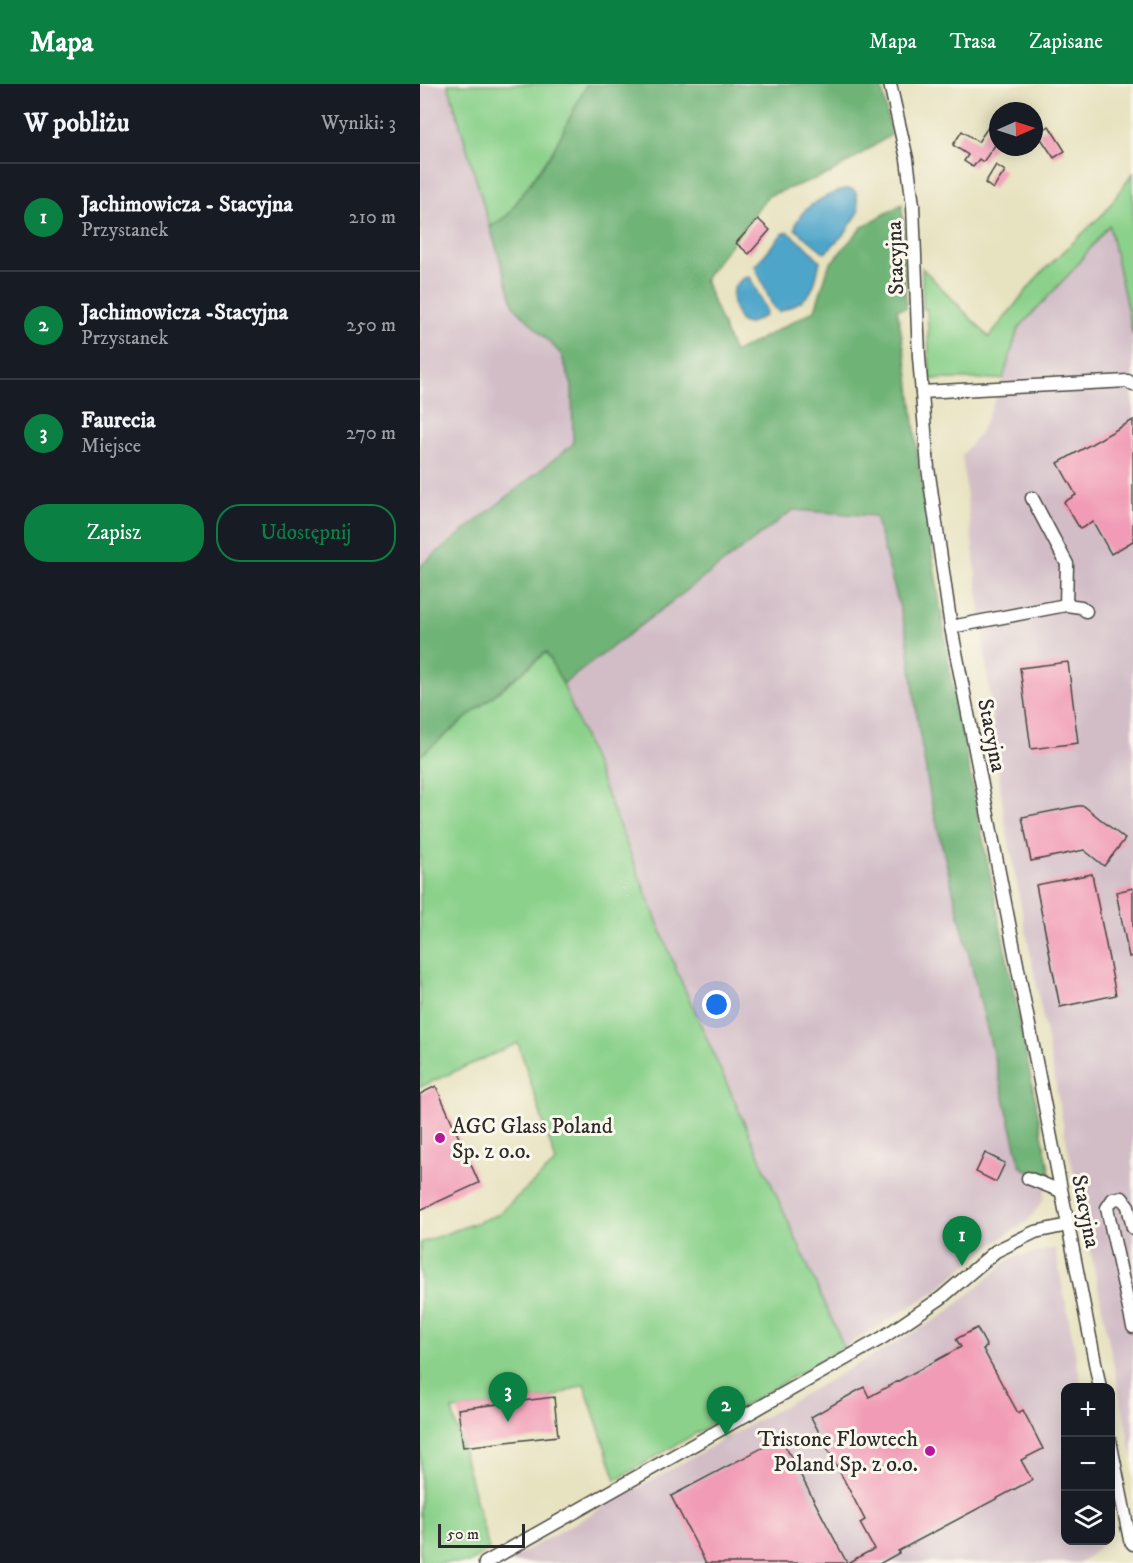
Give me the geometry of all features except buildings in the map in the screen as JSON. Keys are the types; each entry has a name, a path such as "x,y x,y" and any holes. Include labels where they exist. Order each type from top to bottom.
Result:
{"street":[{"name":"Stacyjna","path":"890,84 908,159 913,206 919,357 928,468 951,627 1099,1383"},
{"path":"922,392 1128,381 1133,385"},
{"path":"1032,498 1066,564 1066,605"},
{"path":"951,627 1066,605 1081,607 1086,611"},
{"path":"1028,1178 1061,1191"},
{"path":"1133,1228 1128,1206 1122,1198 1113,1199 1107,1208 1133,1327"},
{"path":"488,1562 882,1338 941,1298 996,1251 1035,1232 1068,1225"},
{"path":"1115,1466 1130,1540 1133,1544"}],"shaded area":[{"path":"420,84 448,84 514,306 561,353 572,386 573,445 420,566"},
{"path":"1110,224 1133,336 1133,1461 1068,1149 1004,817 962,455 980,433 998,393 1018,329 1072,271"},
{"path":"793,510 876,516 907,635 917,717 931,801 1021,1167 1046,1180 1044,1199 1028,1221 981,1252 936,1291 844,1347 678,974 563,684"},
{"path":"1055,1248 1081,1383 1061,1383 1061,1545 1101,1545 1081,1563 504,1563 943,1316 1011,1258"}],"green space":[{"path":"448,84 587,84 553,151 507,216 490,227"},
{"path":"587,84 881,84 891,135 831,173 768,196 704,279 734,353 815,310 829,265 862,227 902,204 906,308 897,309 909,377 919,468 954,695 1051,1178 1046,1180 1021,1167 931,801 917,717 907,635 875,516 793,510 563,684 546,652 420,756 420,566 573,444 572,386 561,354 514,306 490,227 507,216 553,151"},
{"path":"1133,173 1133,336 1109,225 1072,271 1018,329 1003,379 930,379 927,309 923,309 922,268 989,337 1039,275 1105,212"},
{"path":"547,652 563,684 678,974 844,1347 616,1480 584,1384 554,1397 452,1410 489,1549 470,1563 420,1563 420,1243 497,1215 556,1162 518,1043 420,1087 420,756"}],"water":[{"path":"845,189 852,189 856,192 859,212 845,233 825,253 795,229 797,221 814,203"},
{"path":"788,232 820,261 813,288 805,299 779,312 773,307 755,266 782,234"},
{"path":"746,277 750,277 766,310 765,316 748,324 741,322 732,297 735,286"}],"place":[{"name":"AGC Glass Poland Sp. z o.o.","path":"440,1138"},
{"name":"Jachimowicza - Stacyjna","path":"962,1266"},
{"name":"Faurecia","path":"508,1422"},
{"name":"Jachimowicza -Stacyjna","path":"726,1436"},
{"name":"Tristone Flowtech Poland Sp. z o.o.","path":"930,1451"}]}
